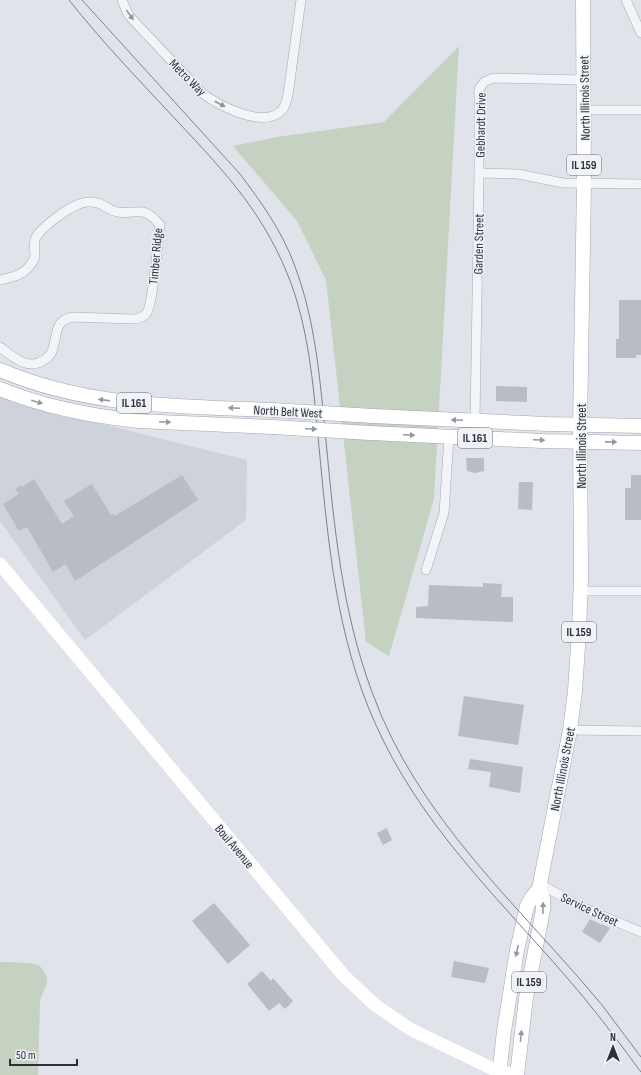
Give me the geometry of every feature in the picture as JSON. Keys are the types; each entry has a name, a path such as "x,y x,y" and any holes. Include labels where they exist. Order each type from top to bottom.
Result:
{"main road":[{"name":"North Illinois Street","path":"517,1075 526,998 543,910 543,898 540,887 570,730 580,631 580,425 584,184 583,0"},
{"name":"North Belt West","path":"0,370 36,384 59,390 100,399 147,404 580,425"},
{"name":"North Belt West","path":"0,389 23,398 58,407 117,419 138,421 449,437 580,442"},
{"name":"IL 161","path":"580,425 641,426"},
{"name":"IL 161","path":"580,442 641,442"},
{"name":"North Illinois Street","path":"499,1073 508,1003 527,906 540,887"}],"street":[{"name":"Metro Way","path":"122,0 128,14 132,19 210,99 230,110 250,116 267,118 280,112 285,106 288,96 301,0"},
{"path":"626,0 641,33"},
{"name":"Gebhardt Drive","path":"479,173 479,89 484,82 494,78 584,80"},
{"path":"584,110 641,110"},
{"path":"479,173 518,174 563,183 641,184"},
{"name":"Garden Street","path":"476,421 479,173"},
{"name":"Timber Ridge","path":"0,280 17,276 27,270 35,259 34,242 36,237 51,222 70,207 87,202 101,203 111,211 121,213 139,211 147,213 160,225 151,298 147,313 142,318 73,317 66,319 60,322 56,330 53,349 48,358 40,363 29,364 16,360 0,347"},
{"path":"426,570 444,513 449,437"},
{"name":"Boul Avenue","path":"0,564 344,976 375,1005 410,1029 499,1073 513,1075"},
{"path":"580,591 641,591"},
{"path":"570,730 641,731"},
{"name":"Service Street","path":"540,887 581,907 641,932"}],"shaded area":[{"path":"0,397 22,404 247,460 246,520 85,640 0,521"}],"green space":[{"path":"459,46 434,499 389,656 366,642 326,280 297,221 233,146 277,137 384,122"},
{"path":"0,962 35,964 41,967 46,976 47,983 40,1001 38,1075 0,1075"}],"building":[{"path":"619,300 641,300 641,355 636,355 636,358 616,358 616,339 619,339"},
{"path":"496,386 527,387 527,402 496,401"},
{"path":"466,458 484,458 484,471 475,473 467,471"},
{"path":"182,475 198,500 75,581 66,564 53,572 27,527 19,531 3,504 19,494 15,489 21,485 22,487 34,479 62,524 74,516 64,501 92,484 111,515 114,514 115,516"},
{"path":"631,475 641,475 641,520 625,520 625,488 631,488"},
{"path":"519,482 533,482 532,510 518,509"},
{"path":"483,583 502,584 501,597 513,597 513,622 416,618 416,607 428,606 429,585 483,587"},
{"path":"464,696 524,705 518,745 458,736"},
{"path":"470,759 523,767 520,793 489,787 491,772 468,769"},
{"path":"387,828 392,840 383,845 377,833"},
{"path":"214,903 250,945 228,964 192,921"},
{"path":"590,919 610,928 600,943 582,932"},
{"path":"454,961 489,968 485,983 451,977"},
{"path":"262,971 271,981 273,978 293,1001 285,1009 279,1003 269,1011 247,984"}],"tram line":[{"path":"69,0 109,47 229,179 258,217 282,261 298,305 307,345 313,386 330,553 343,622 351,656 362,690 375,723 393,759 413,793 435,825 484,885 573,985 641,1072"},
{"path":"82,0 240,174 270,217 289,252 307,307 316,351 322,396 332,504 346,600 362,662 372,692 392,738 416,780 443,820 504,895 602,1005 641,1057"}]}
